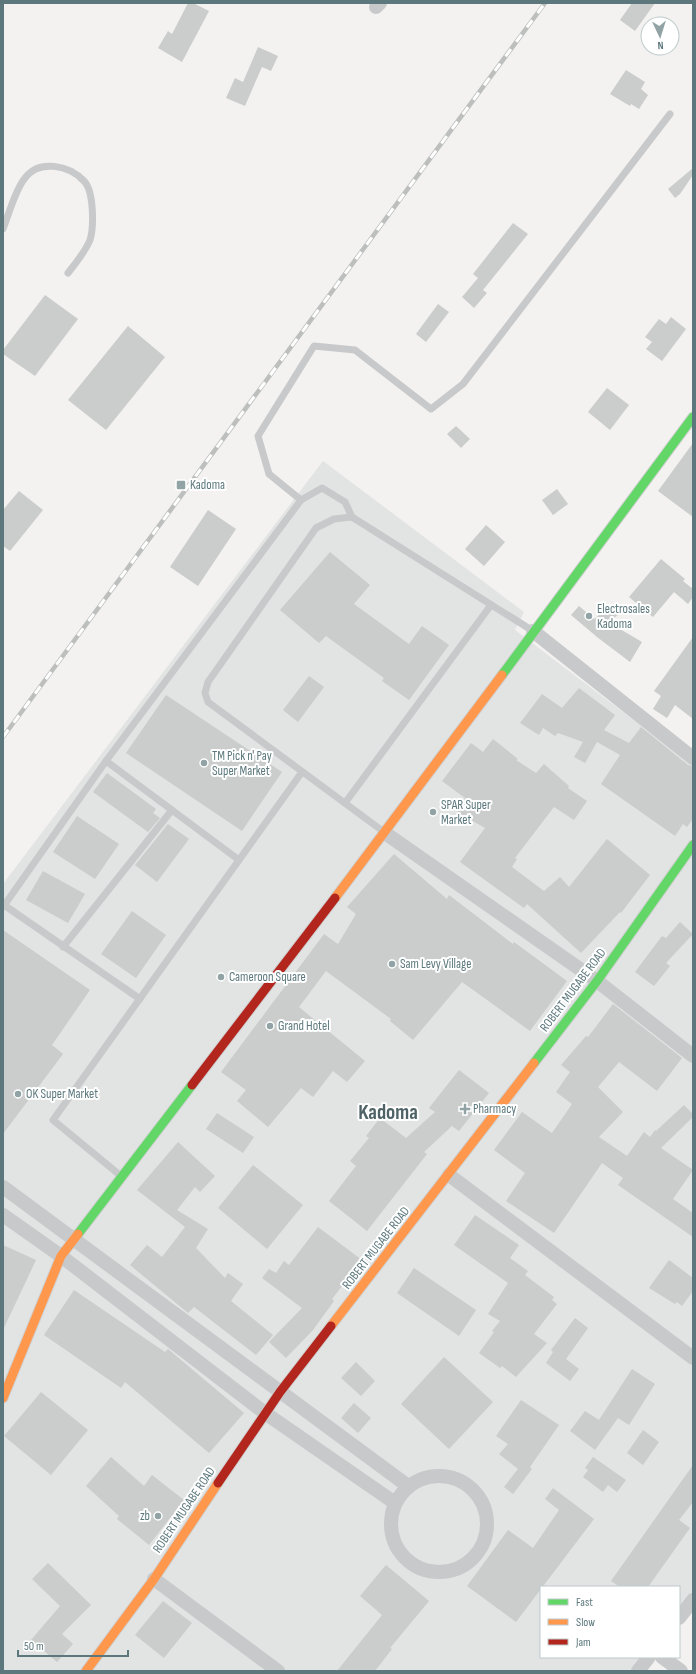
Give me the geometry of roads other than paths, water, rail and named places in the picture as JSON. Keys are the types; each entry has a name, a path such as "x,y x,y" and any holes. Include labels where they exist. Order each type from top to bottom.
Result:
{"street":[{"path":"3,1398 61,1256 385,833 533,631 693,417"},
{"path":"533,631 693,758"},
{"path":"385,833 597,981 693,1056"},
{"name":"ROBERT MUGABE ROAD","path":"86,1671 154,1579 280,1392 449,1176 597,981 693,845"},
{"path":"449,1176 693,1358"},
{"path":"3,1187 408,1486"},
{"path":"3,1215 61,1256 265,1413 395,1503"},
{"path":"444,1476 462,1481 476,1492 485,1508 488,1527 483,1545 471,1560 455,1569 436,1572 418,1567 403,1556 394,1540 391,1522 395,1503 408,1486 425,1478 444,1476"},
{"path":"154,1579 278,1671"},
{"path":"680,1617 693,1600"},
{"path":"638,1671 648,1658"},
{"path":"663,1658 681,1671"}],"lane":[{"path":"301,500 269,474 258,436 314,346 354,350 431,409 463,384 670,114"},
{"path":"3,228 24,179 32,171 43,166 59,166 70,171 84,181 90,196 92,217 90,240 68,273"},
{"path":"140,999 3,906 106,761 301,500 322,488 345,502 352,518 533,631"},
{"path":"352,518 334,519 316,528 208,682 205,693 208,702 385,833"},
{"path":"345,803 491,604"},
{"path":"106,761 239,860"},
{"path":"122,1178 53,1120 302,772"},
{"path":"63,947 172,810"}],"railway":[{"path":"3,737 545,3"}],"place":[{"name":"Kadoma","path":"181,485"},
{"name":"Electrosales Kadoma","path":"589,616"},
{"name":"TM Pick n' Pay Super Market","path":"204,763"},
{"name":"SPAR Super Market","path":"433,812"},
{"name":"Sam Levy Village","path":"392,964"},
{"name":"Cameroon Square","path":"221,977"},
{"name":"Grand Hotel","path":"270,1026"},
{"name":"OK Super Market","path":"18,1094"},
{"name":"Pharmacy","path":"465,1109"},
{"name":"zb","path":"158,1516"}],"district":[{"name":"Kadoma","path":"388,1112"}]}
